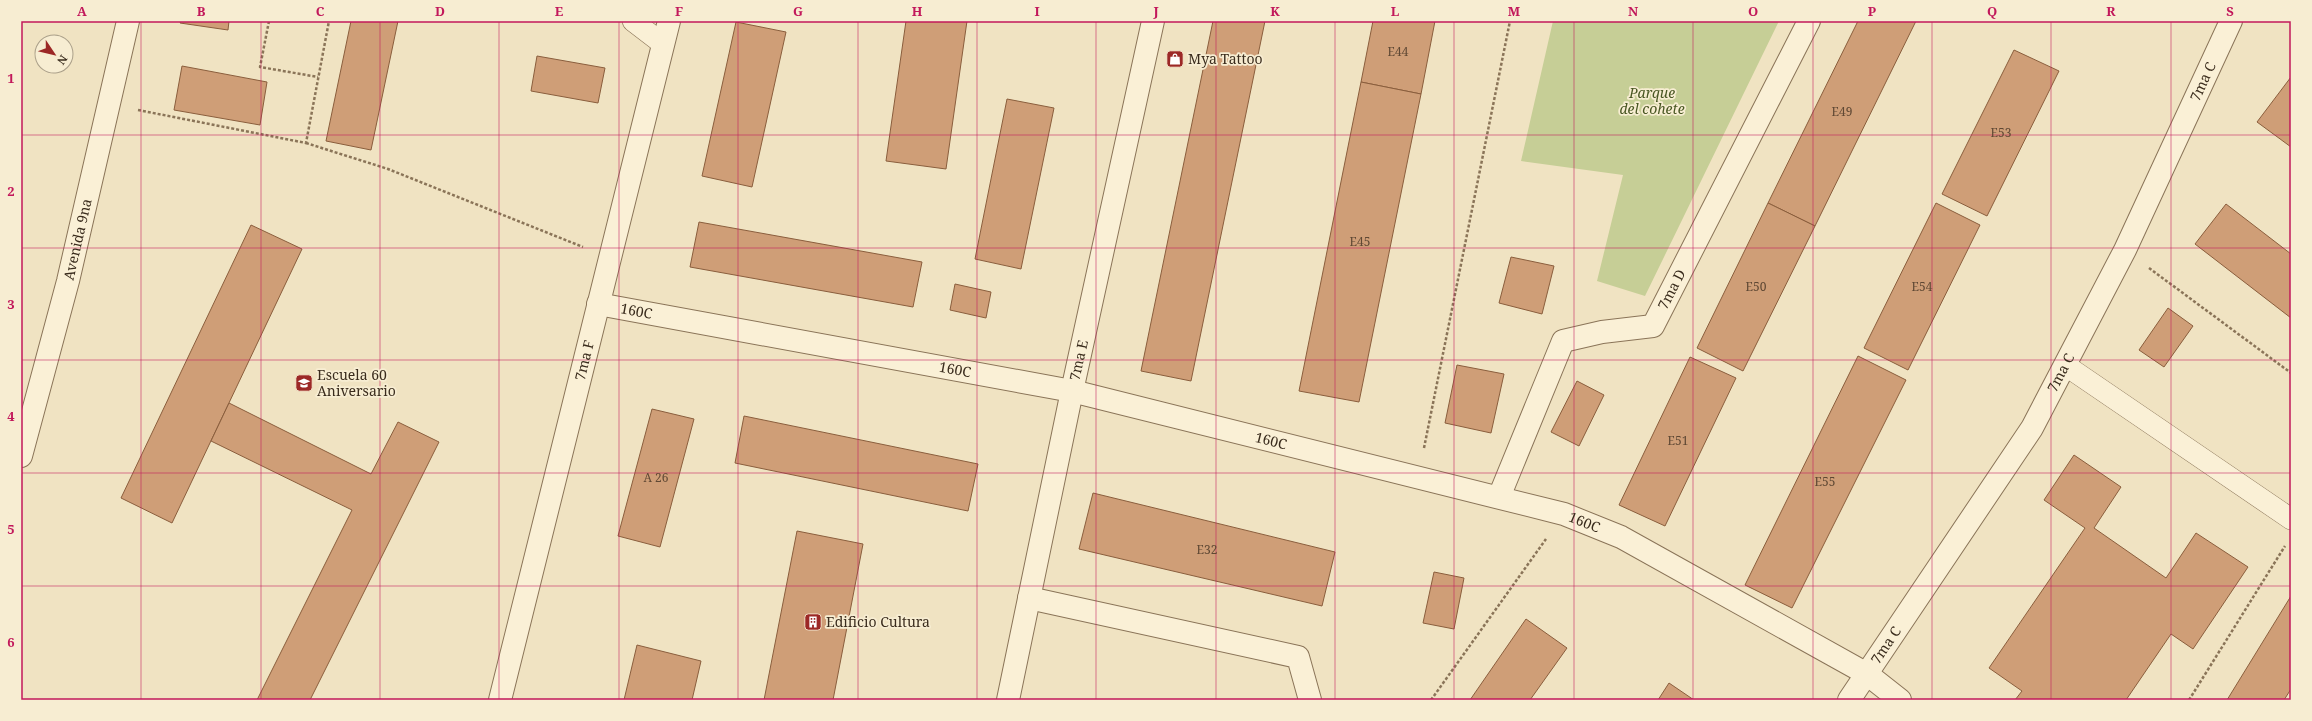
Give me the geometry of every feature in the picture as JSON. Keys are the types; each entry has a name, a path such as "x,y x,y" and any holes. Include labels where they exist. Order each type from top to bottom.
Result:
{"street":[{"name":"Avenida 9na","path":"21,456 68,281 128,21"},
{"name":"7ma F","path":"500,700 669,21"},
{"name":"7ma E","path":"1008,700 1072,391 1153,21"},
{"name":"7ma D","path":"1499,497 1563,341 1602,332 1653,326 1809,21"},
{"name":"7ma C","path":"1849,700 2032,428 2125,250 2225,23"},
{"name":"160C","path":"598,304 1072,391 1418,476 1564,514 1621,537 1867,674 1900,700"},
{"path":"1029,598 1298,657 1310,700"}],"lane":[{"path":"633,21 663,44"},
{"path":"2065,365 2291,519"}],"path":[{"path":"269,21 260,67 318,77"},
{"path":"306,143 328,21"},
{"path":"1418,476 1510,21"},
{"path":"109,104 306,143 388,169 610,259"},
{"path":"2125,250 2291,373"},
{"path":"1431,700 1564,514"},
{"path":"2189,700 2287,544"}],"green space":[{"name":"Parque del cohete","path":"1553,21 1779,21 1645,296 1597,281 1623,175 1521,161"}],"building":[{"path":"181,21 229,21 228,30 180,23"},
{"path":"351,21 398,21 371,150 326,141"},
{"path":"906,21 967,21 946,169 886,161"},
{"path":"1213,21 1265,21 1191,381 1141,371"},
{"path":"1373,21 1435,21 1421,94 1361,82"},
{"path":"1858,21 1916,21 1815,226 1768,203"},
{"path":"736,22 786,32 752,187 702,176"},
{"path":"2014,50 2059,71 1987,216 1942,194"},
{"path":"537,56 605,68 598,103 531,91"},
{"path":"182,66 267,82 260,125 174,110"},
{"path":"2291,77 2291,147 2257,122"},
{"path":"1361,82 1421,94 1359,402 1299,391"},
{"path":"1007,99 1054,108 1021,269 975,259"},
{"path":"1768,203 1815,226 1743,371 1697,348"},
{"path":"1936,203 1980,225 1908,370 1864,348"},
{"path":"2226,204 2291,254 2291,318 2195,244"},
{"path":"699,222 922,262 913,307 690,267"},
{"path":"251,225 302,249 172,523 121,498"},
{"path":"1511,257 1554,266 1542,314 1499,303"},
{"path":"955,284 991,292 986,318 950,310"},
{"path":"2168,308 2193,326 2164,367 2139,350"},
{"path":"1858,356 1906,380 1792,608 1745,585"},
{"path":"1690,357 1736,378 1665,526 1619,505"},
{"path":"1457,365 1504,374 1491,433 1445,423"},
{"path":"1577,381 1604,395 1579,446 1551,432"},
{"path":"229,403 371,474 398,422 439,442 310,700 257,700 352,510 211,441"},
{"path":"652,409 694,419 660,547 618,536"},
{"path":"744,416 978,464 968,511 735,463"},
{"path":"2074,455 2121,487 2094,528 2166,578 2196,533 2248,567 2193,649 2171,634 2126,700 2015,700 2022,691 1989,668 2085,528 2044,500"},
{"path":"1093,493 1335,552 1322,606 1079,549"},
{"name":"Edificio Cultura","path":"797,531 863,544 833,700 764,700"},
{"path":"1434,572 1464,578 1454,629 1423,623"},
{"path":"2291,596 2291,689 2284,700 2227,700"},
{"path":"1526,619 1567,648 1530,700 1470,700"},
{"path":"637,645 701,661 692,700 624,700"},
{"path":"1669,683 1694,700 1658,700"}],"place":[{"name":"Mya Tattoo","path":"1175,59"},
{"name":"Escuela 60 Aniversario","path":"304,383"},
{"name":"Edificio Cultura","path":"813,622"}]}
